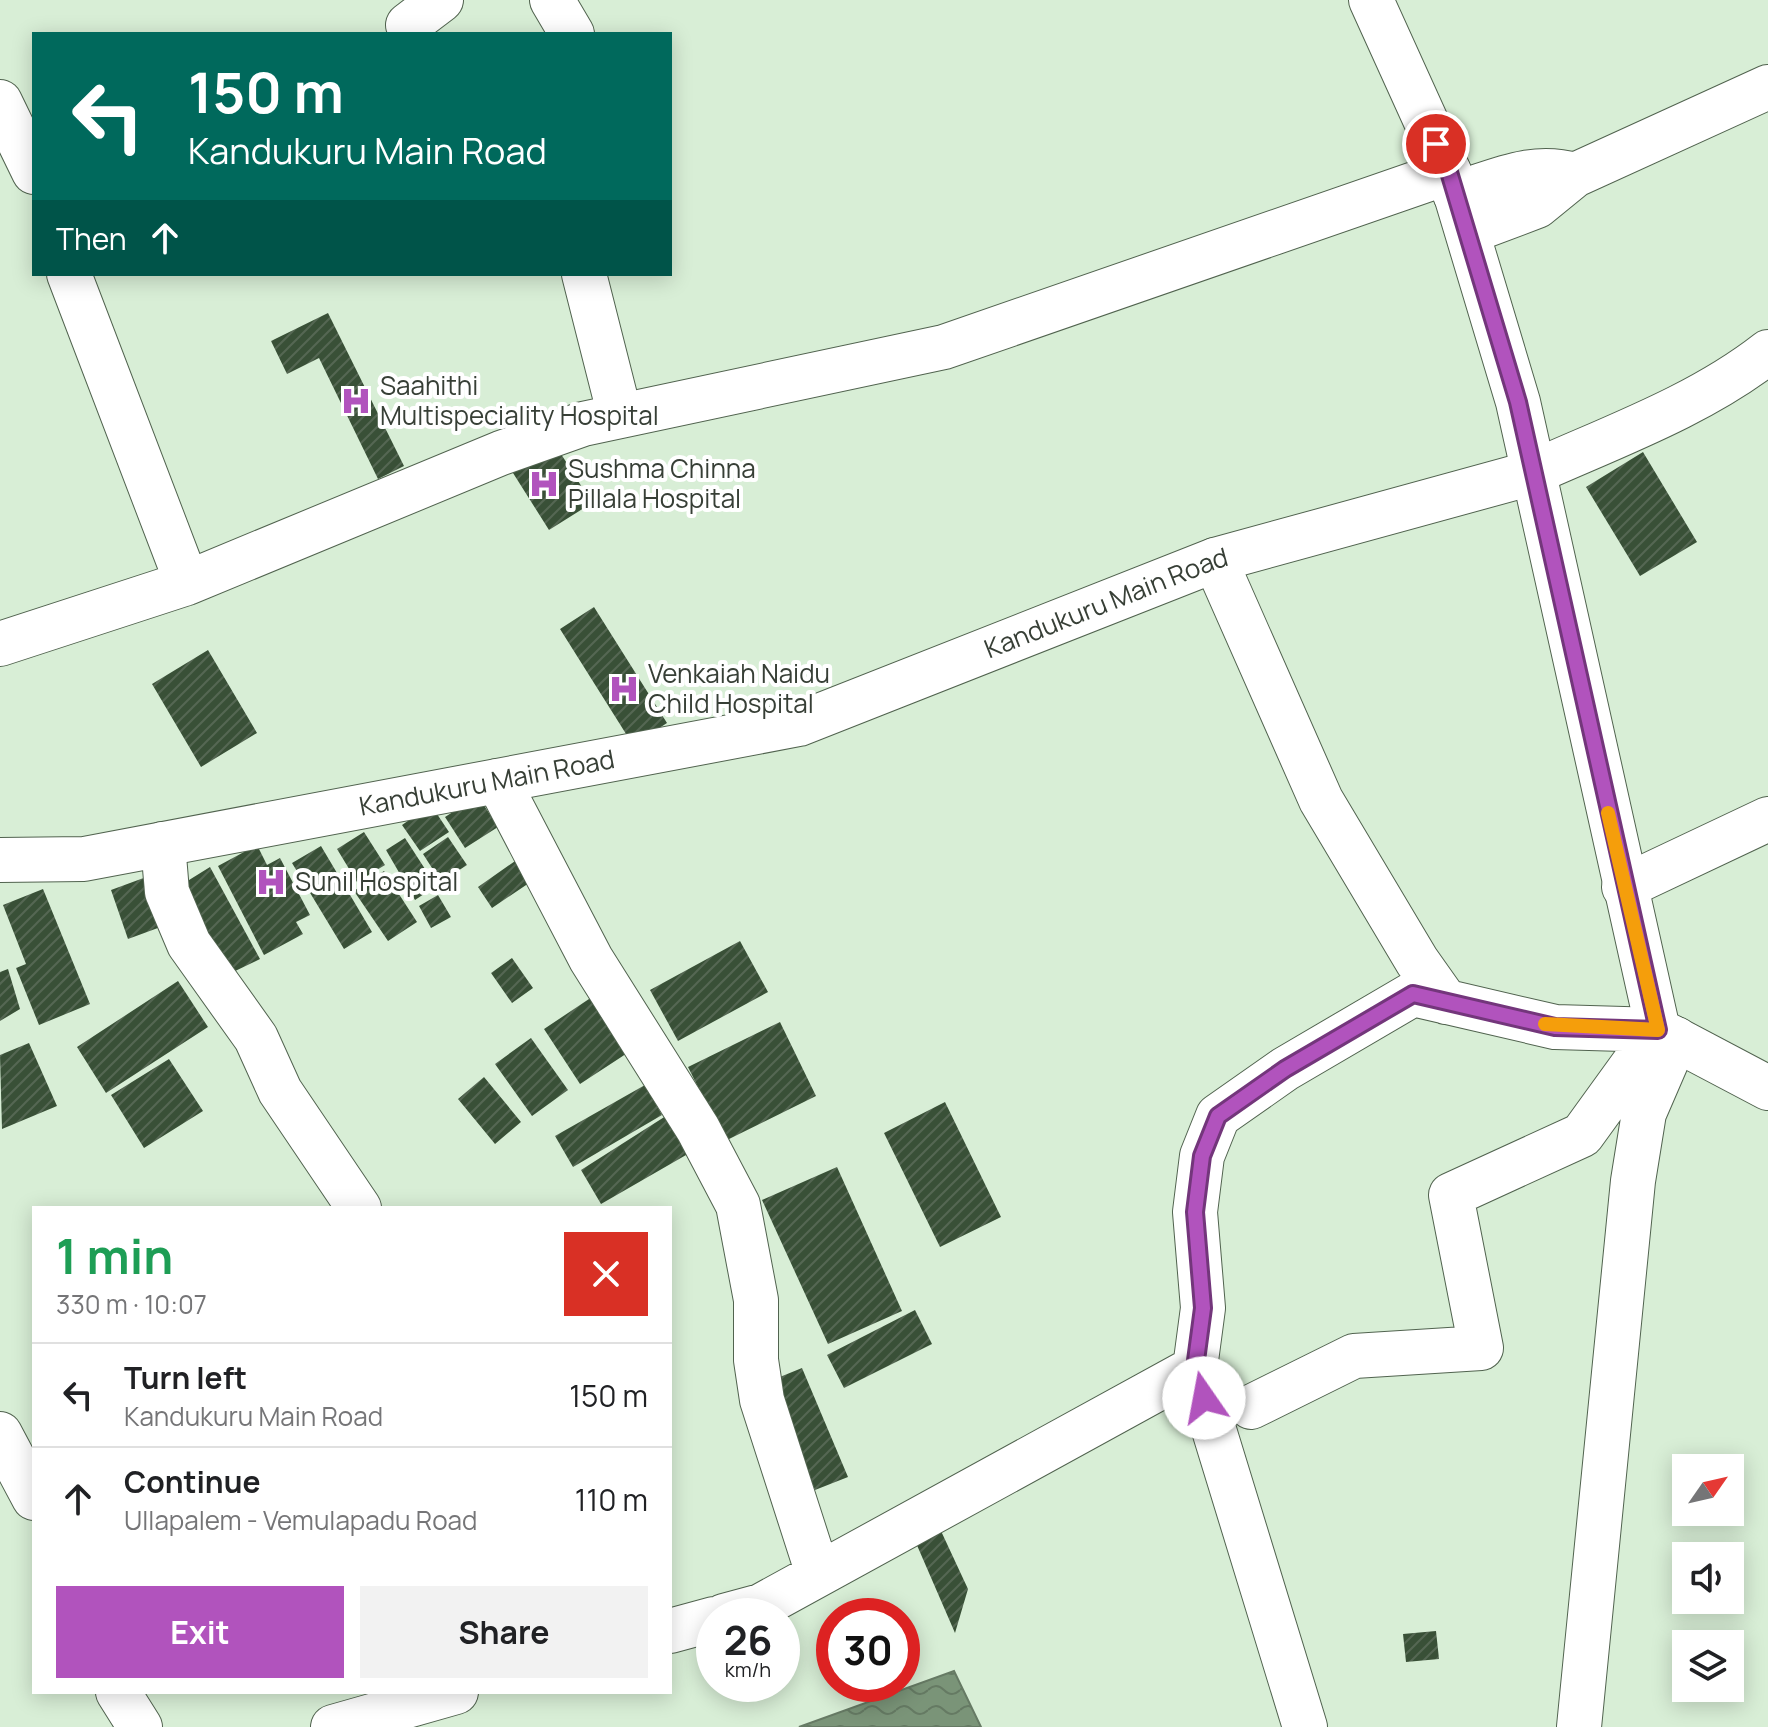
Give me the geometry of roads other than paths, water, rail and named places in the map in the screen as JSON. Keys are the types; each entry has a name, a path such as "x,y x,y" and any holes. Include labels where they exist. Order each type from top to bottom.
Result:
{"street":[{"path":"552,0 571,32"},
{"path":"1371,0 1457,200 1518,402 1624,887 1667,1035 1644,1113 1633,1181 1579,1727"},
{"path":"0,644 187,583 501,453 583,424 944,347 1457,200 1537,206 1575,175 1768,87"},
{"path":"0,102 32,168"},
{"path":"70,276 187,583"},
{"path":"585,276 620,416"},
{"name":"Kandukuru Main Road","path":"0,860 84,859 799,724 1215,560 1532,473 1659,417 1743,372 1768,352"},
{"path":"1215,560 1321,800 1417,961 1446,1002"},
{"path":"498,781 591,959 698,1129 738,1205 756,1300 756,1360 762,1400 818,1574"},
{"path":"1624,887 1768,819"},
{"path":"163,844 167,892 189,944 256,1038 280,1091 358,1206"},
{"path":"1305,1727 1195,1368 1203,1308 1195,1212 1202,1156 1218,1116 1285,1069 1413,994 1555,1027 1667,1035 1768,1088"},
{"path":"1251,1407 1354,1356 1481,1348 1451,1195 1582,1135 1667,1035"},
{"path":"775,1598 1195,1368"},
{"path":"0,1434 32,1494"},
{"path":"672,1630 696,1624"},
{"path":"119,1694 140,1727"},
{"path":"333,1727 449,1694"}],"water":[{"path":"954,1671 981,1727 799,1727 868,1702 920,1702 920,1683"}],"place":[{"name":"Saahithi Multispeciality Hospital","path":"356,401"},
{"name":"Sushma Chinna Pillala Hospital","path":"544,484"},
{"name":"Venkaiah Naidu Child Hospital","path":"624,689"},
{"name":"Sunil Hospital","path":"271,882"}]}
